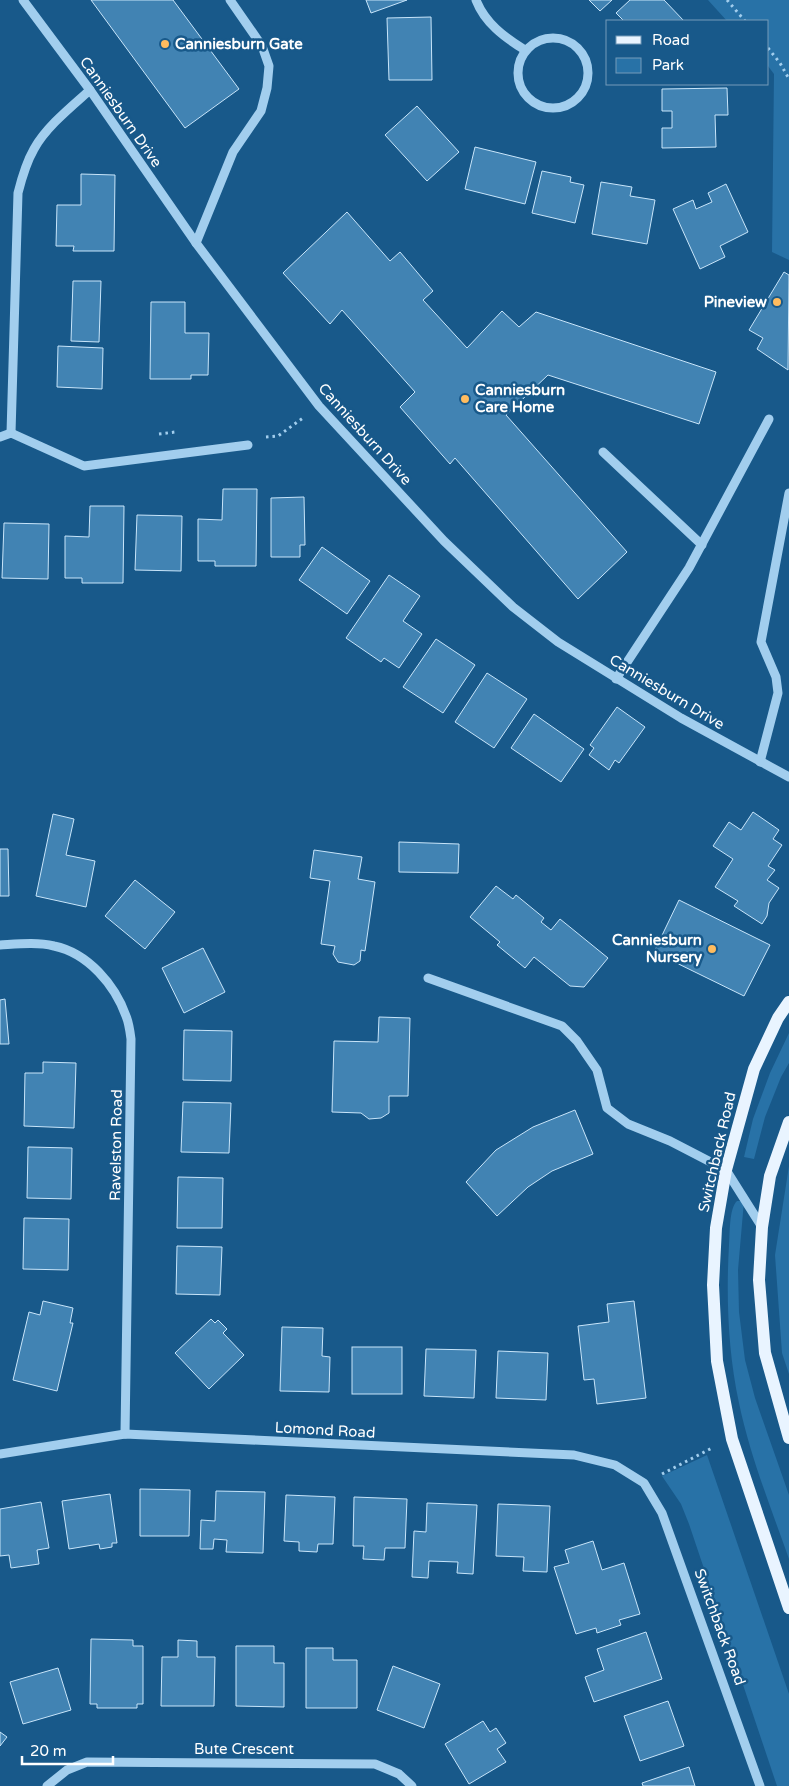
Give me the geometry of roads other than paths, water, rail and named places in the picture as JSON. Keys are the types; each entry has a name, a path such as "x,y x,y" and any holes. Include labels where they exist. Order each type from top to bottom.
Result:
{"main road":[{"name":"Switchback Road","path":"789,1002 778,1018 754,1069 726,1170 716,1228 713,1285 717,1362 732,1439 789,1608"},
{"path":"789,1122 770,1176 762,1227 759,1280 766,1353 789,1438"}],"street":[{"name":"Canniesburn Drive","path":"23,0 90,90 196,243 319,406 444,541 513,607 558,642 616,679 789,777"},
{"path":"196,243 233,152 261,111 267,88 269,66 262,46 230,0"},
{"path":"476,0 490,24 506,38 525,50"},
{"path":"544,38 561,38 575,44 582,52 589,69 584,91 575,101 563,107 552,109 533,103 523,93 516,72 525,50 534,42 544,38"},
{"path":"11,432 18,192 24,168 34,147 55,122 90,90"},
{"path":"616,679 689,568 769,419"},
{"path":"0,437 11,432 84,466 248,445"},
{"path":"603,452 702,545"},
{"path":"760,762 778,693 776,677 761,642 789,493"},
{"name":"Ravelston Road","path":"0,945 21,943 54,946 74,952 105,979 119,999 127,1017 131,1039 125,1434"},
{"path":"428,978 562,1026 577,1041 597,1070 607,1108 628,1124 670,1141 726,1170 762,1227"},
{"name":"Lomond Road","path":"0,1454 125,1434 574,1455 616,1465 644,1483"},
{"name":"Switchback Road","path":"644,1483 662,1513 760,1786"},
{"name":"Bute Crescent","path":"47,1786 67,1770 87,1762 375,1764 400,1774 412,1786"}],"place":[{"name":"Canniesburn Gate","path":"165,44"},
{"name":"Pineview","path":"777,302"},
{"name":"Canniesburn Care Home","path":"465,399"},
{"name":"Canniesburn Nursery","path":"712,949"}]}
